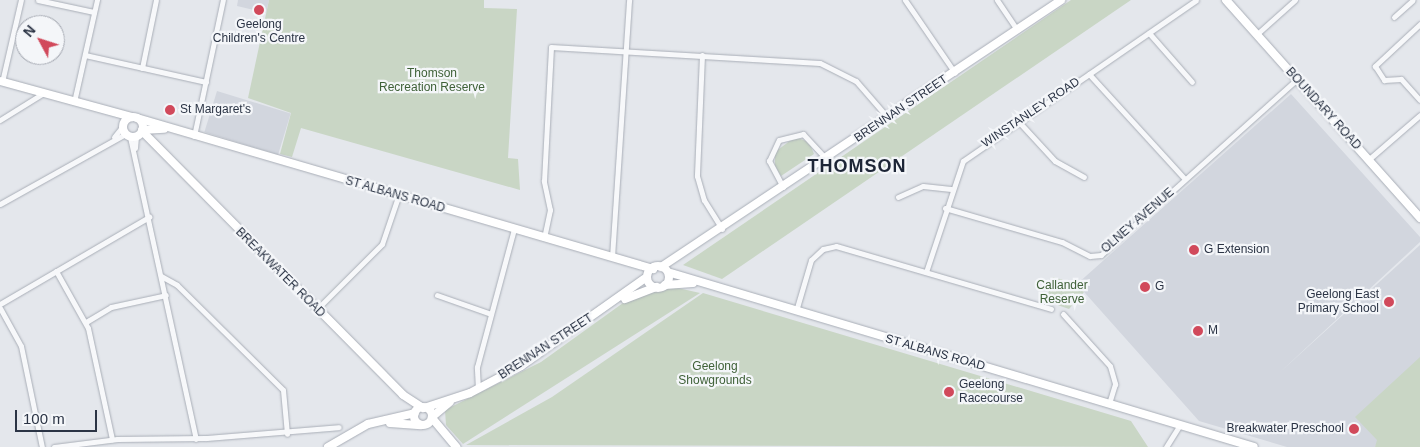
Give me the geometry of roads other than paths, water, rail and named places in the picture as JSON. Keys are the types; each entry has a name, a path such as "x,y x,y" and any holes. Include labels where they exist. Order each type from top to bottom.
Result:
{"street":[{"path":"1,82 21,0"},
{"path":"38,0 94,12"},
{"path":"74,102 97,0"},
{"path":"142,68 156,0"},
{"path":"193,137 223,0"},
{"path":"612,257 629,0"},
{"path":"905,0 955,73"},
{"path":"997,0 1017,30"},
{"name":"BRENNAN STREET","path":"350,433 376,421 415,413 424,408 456,398 478,389 521,366 608,307 657,268 690,252 1061,0"},
{"name":"WINSTANLEY ROAD","path":"926,272 951,189 963,161 1196,0"},
{"name":"BOUNDARY ROAD","path":"1226,0 1420,218"},
{"path":"1257,34 1296,0"},
{"path":"1394,17 1413,0"},
{"path":"1420,24 1375,66 1384,80 1401,79 1420,100"},
{"path":"1149,33 1192,82"},
{"path":"544,238 550,210 544,181 551,47 820,63 856,81 889,118"},
{"path":"702,55 697,176 704,200 723,230"},
{"path":"84,56 206,82"},
{"path":"1089,74 1185,180"},
{"name":"OLNEY AVENUE","path":"945,208 1097,256 1297,79"},
{"name":"ST ALBANS ROAD","path":"1,82 104,111 134,117 166,129 398,197 657,268 702,284 1254,447"},
{"path":"0,120 42,94"},
{"name":"ST ALBANS ROAD","path":"104,111 132,132 166,129"},
{"path":"1368,160 1420,115"},
{"path":"132,132 134,117"},
{"path":"134,117 132,132 135,148 196,439"},
{"path":"1019,122 1055,161 1084,177"},
{"path":"0,204 112,139 132,132"},
{"name":"BREAKWATER ROAD","path":"132,132 158,151 403,394 424,408 432,418"},
{"path":"783,188 770,161 779,140 803,134 827,160"},
{"path":"898,197 923,186 951,189"},
{"path":"317,309 382,244 398,197"},
{"path":"0,304 149,217"},
{"path":"478,389 477,370 514,229"},
{"path":"796,312 811,260 823,248 841,247 1051,309"},
{"name":"BRENNAN STREET","path":"608,307 661,286 690,252"},
{"path":"625,260 650,286 661,286"},
{"path":"56,271 86,322 112,439"},
{"path":"162,276 178,285 283,390 287,434"},
{"name":"ST ALBANS ROAD","path":"661,286 702,284"},
{"path":"86,322 116,305 166,295"},
{"path":"437,295 491,314"},
{"path":"0,308 21,346 42,447"},
{"path":"1063,314 1110,366 1115,384 1109,404"},
{"name":"BREAKWATER ROAD","path":"403,394 423,425"},
{"name":"BRENNAN STREET","path":"423,425 456,398"},
{"path":"432,418 456,447"},
{"path":"328,447 350,433 388,423 423,425 449,440"},
{"path":"1166,447 1180,425"},
{"path":"54,447 112,439 196,439 287,434 339,427"}],"place":[{"name":"Geelong Children's Centre","path":"259,10"},
{"name":"St Margaret's","path":"170,110"},
{"name":"G Extension","path":"1194,250"},
{"name":"G","path":"1145,287"},
{"name":"Geelong East Primary School","path":"1389,302"},
{"name":"M","path":"1198,331"},
{"name":"Geelong Racecourse","path":"949,392"},
{"name":"Breakwater Preschool","path":"1354,429"}],"district":[{"name":"THOMSON","path":"857,166"}],"park label":[{"name":"Thomson Recreation Reserve","path":"432,81"},
{"name":"Callander Reserve","path":"1062,293"},
{"name":"Geelong Showgrounds","path":"715,374"}]}
